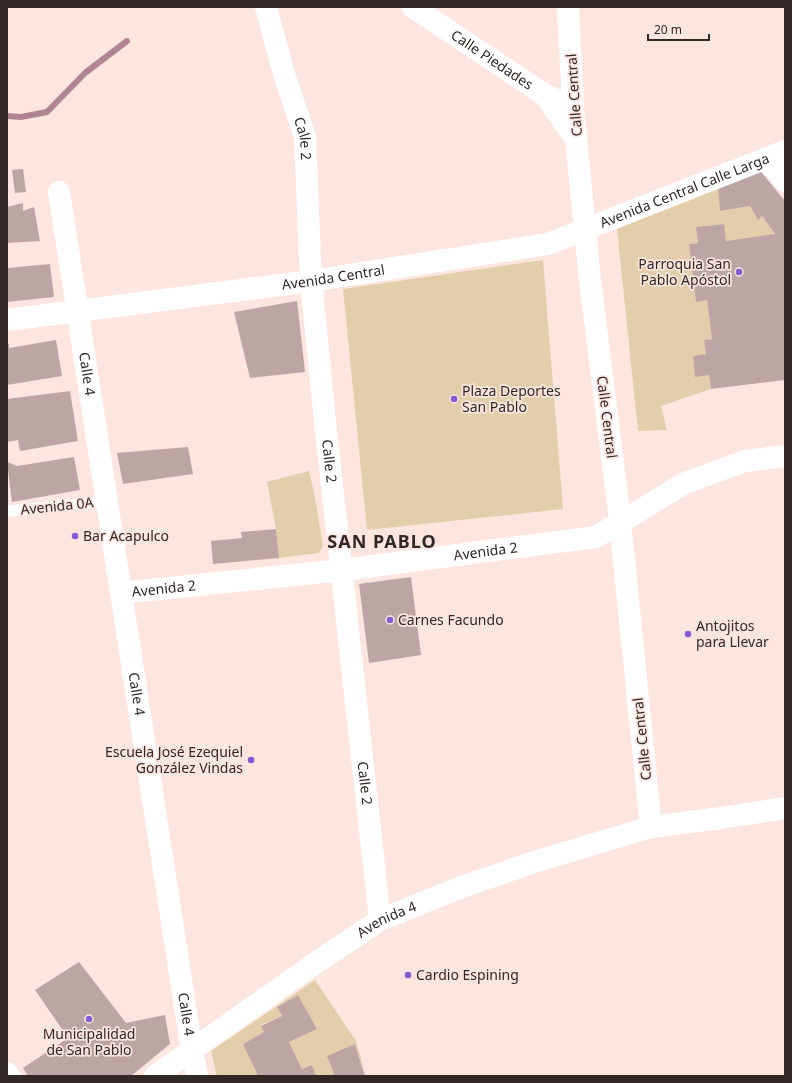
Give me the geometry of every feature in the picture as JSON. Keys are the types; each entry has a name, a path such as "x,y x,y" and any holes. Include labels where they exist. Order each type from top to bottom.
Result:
{"street":[{"name":"Calle 2","path":"266,7 284,74 305,137 311,281 380,920"},
{"name":"Calle Piedades","path":"413,7 545,95 573,107"},
{"name":"Calle Central","path":"568,7 573,107 585,230 620,521 651,827"},
{"path":"545,95 577,140"},
{"name":"Avenida Central Calle Larga","path":"585,230 785,151"},
{"path":"765,159 785,181"},
{"name":"Calle 4","path":"59,192 108,501 120,593 197,1076"},
{"name":"Avenida Central","path":"7,320 311,281 548,244 585,230"},
{"name":"Avenida 2","path":"120,593 342,570 596,537 620,521 685,483 746,461 785,456"},
{"name":"Avenida 4","path":"155,1076 314,964 380,920 459,888 534,862 651,827 783,812"}],"lane":[{"name":"Avenida 0A","path":"7,511 108,501"}],"shaded area":[{"path":"718,186 721,211 750,206 758,220 762,216 775,234 726,241 723,224 696,227 698,243 689,244 696,301 707,300 712,339 704,340 706,354 693,356 695,376 709,375 711,389 661,406 667,430 638,431 617,229 623,222"},
{"name":"Plaza Deportes San Pablo","path":"543,260 563,509 367,530 343,289"},
{"path":"309,471 323,546 319,553 279,558 276,529 267,482"},
{"path":"315,980 356,1041 366,1076 355,1044 328,1056 334,1074 328,1076 316,1076 312,1065 302,1069 289,1042 317,1029 298,995 277,1007 282,1016 261,1025 264,1032 243,1044 258,1076 217,1076 211,1051"}],"building":[{"name":"Parroquia San Pablo Apóstol","path":"758,168 785,201 785,380 711,389 709,375 695,377 693,356 706,354 704,340 712,339 707,300 696,302 689,244 698,243 696,227 724,224 726,241 775,234 762,216 758,220 750,206 720,211 718,186"},
{"path":"23,169 26,192 15,193 12,170"},
{"path":"23,203 23,211 34,207 40,241 7,243 7,207"},
{"path":"50,264 54,297 7,302 7,268"},
{"path":"297,301 305,372 250,378 234,312"},
{"path":"56,340 62,376 7,385 7,344 9,344 9,348"},
{"path":"70,391 78,441 20,451 18,440 7,442 7,399"},
{"path":"188,447 193,474 123,484 117,453"},
{"path":"74,457 80,490 12,502 7,462 17,466"},
{"path":"276,529 279,558 213,564 211,541 242,538 241,532"},
{"name":"Carnes Facundo","path":"411,577 421,655 369,663 359,584"},
{"name":"Municipalidad de San Pablo","path":"79,962 126,1023 165,1015 170,1044 131,1076 28,1076 23,1068 68,1038 35,990"},
{"path":"298,995 317,1029 289,1042 302,1069 312,1065 316,1076 258,1076 243,1044 264,1032 261,1026 282,1016 277,1007"},
{"path":"355,1044 365,1076 329,1076 334,1074 327,1056"}],"waterway":[{"path":"7,116 21,117 47,112 85,73 127,41"}],"place":[{"name":"Parroquia San Pablo Apóstol","path":"739,272"},
{"name":"Plaza Deportes San Pablo","path":"454,399"},
{"name":"Bar Acapulco","path":"75,536"},
{"name":"Carnes Facundo","path":"390,620"},
{"name":"Antojitos para Llevar","path":"688,634"},
{"name":"Escuela José Ezequiel González Vindas","path":"251,760"},
{"name":"Cardio Espining","path":"408,975"},
{"name":"Municipalidad de San Pablo","path":"89,1019"}],"district":[{"name":"SAN PABLO","path":"382,542"}]}
